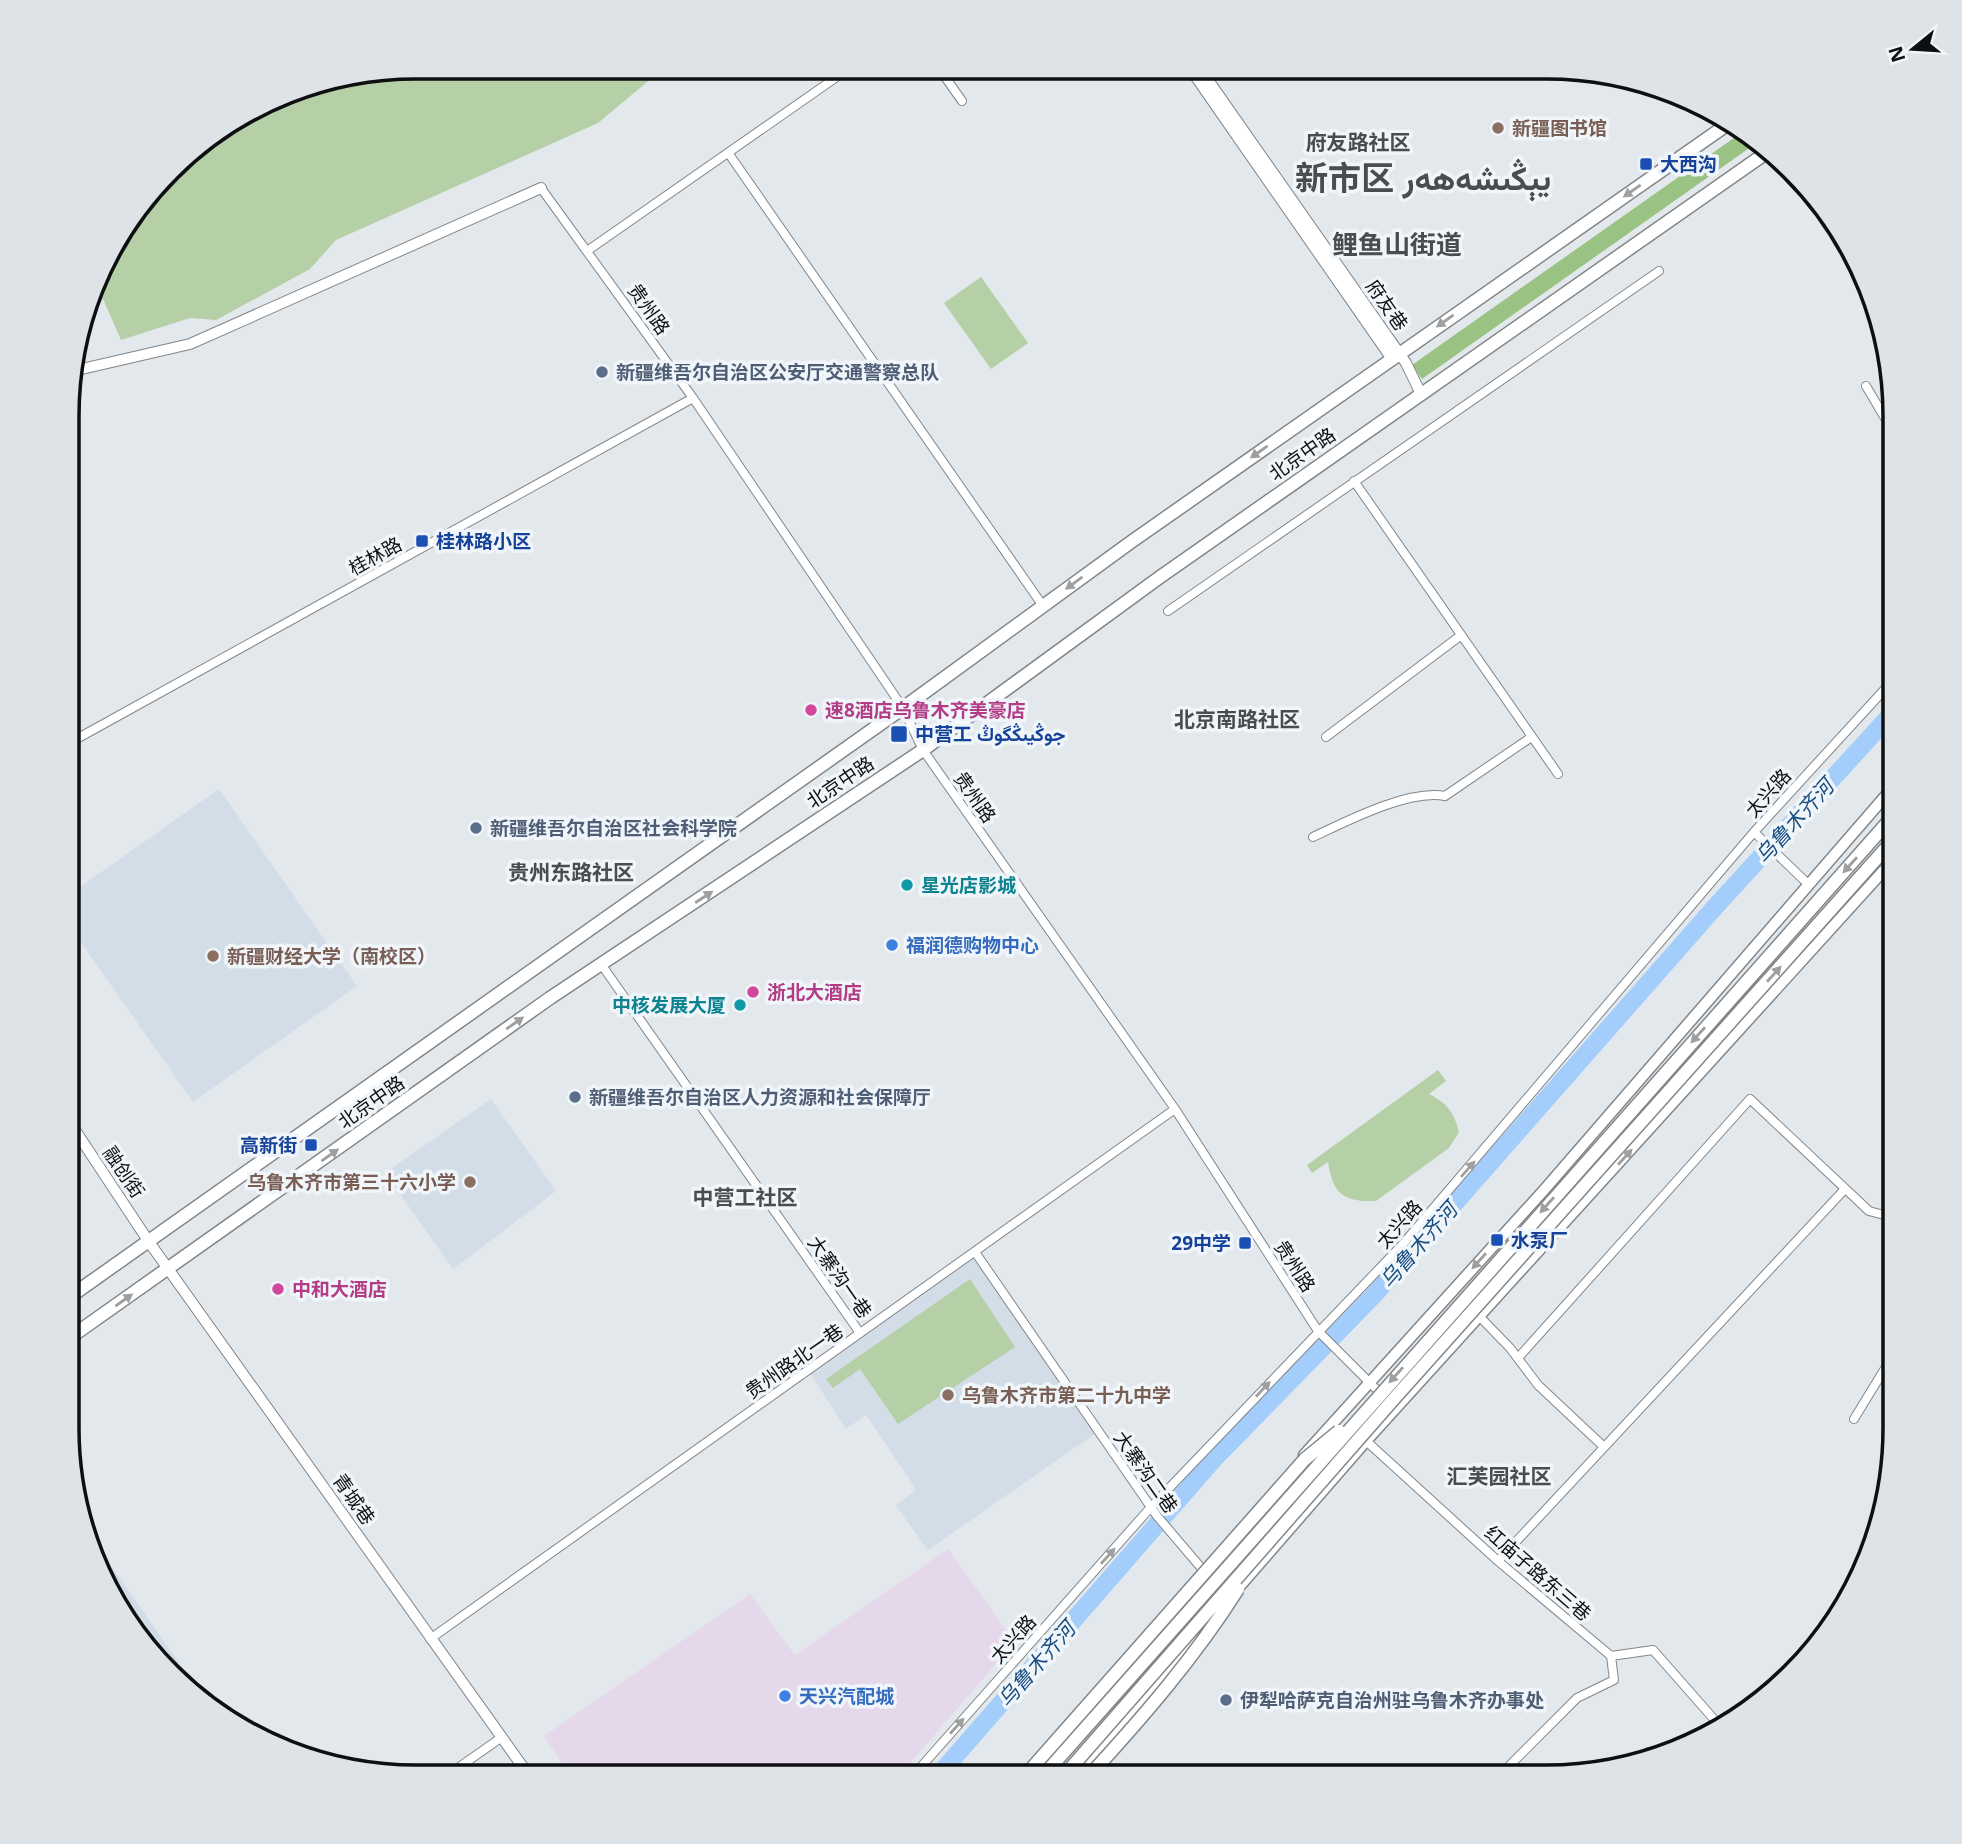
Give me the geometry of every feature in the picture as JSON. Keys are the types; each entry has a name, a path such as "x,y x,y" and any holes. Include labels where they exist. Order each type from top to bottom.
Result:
{"main road":[{"name":"北京中路","path":"79,1290 903,708 1395,356 1722,128"},
{"name":"北京中路","path":"79,1331 601,964 923,750 1160,577 1761,156"},
{"path":"1031,1765 1338,1416 1544,1190 1883,798"},
{"path":"1053,1765 1883,828"},
{"path":"1074,1765 1401,1391 1883,851"},
{"path":"1092,1765 1228,1599 1366,1441 1883,871"},
{"path":"1032,1765 1305,1459 1335,1433 1352,1425"},
{"path":"1094,1765 1153,1705 1208,1636 1259,1556"}],"street":[{"path":"587,251 834,79"},
{"path":"946,79 962,101"},
{"name":"府友巷","path":"1198,79 1395,356 1417,381 1421,394"},
{"name":"府友巷","path":"1207,79 1395,356"},
{"path":"729,154 1043,606"},
{"path":"82,369 190,344 541,188"},
{"name":"贵州路","path":"541,188 693,398 903,708 923,750 1175,1109 1319,1333 1396,1408"},
{"path":"1168,611 1660,271"},
{"path":"1866,386 1883,415"},
{"name":"桂林路","path":"79,738 693,398"},
{"path":"1354,481 1530,738 1558,774"},
{"path":"1326,737 1460,636"},
{"name":"太兴路","path":"923,1765 1151,1507 1402,1245 1756,834 1883,691"},
{"path":"1313,836 1407,799 1431,793 1445,796 1530,738"},
{"path":"1756,834 1807,883"},
{"name":"大寨沟一巷","path":"601,964 860,1333"},
{"path":"1518,1358 1750,1099 1869,1211 1883,1215"},
{"name":"贵州路北一巷","path":"430,1639 1175,1109"},
{"name":"融创街","path":"79,1136 149,1242"},
{"path":"1498,1561 1844,1189"},
{"name":"青城巷","path":"149,1242 522,1765"},
{"name":"大寨沟二巷","path":"975,1252 1165,1527 1228,1599"},
{"path":"1479,1316 1518,1358 1538,1385 1604,1447"},
{"path":"1854,1419 1883,1372"},
{"name":"红庙子路东三巷","path":"1338,1416 1498,1561 1611,1656"},
{"path":"1509,1765 1577,1698 1614,1680 1611,1656 1653,1650 1715,1720"},
{"path":"462,1765 502,1737"}],"shaded area":[{"name":"新疆财经大学（南校区）","path":"219,789 357,986 193,1102 79,940 79,888"},
{"name":"乌鲁木齐市第三十六小学","path":"491,1099 556,1191 453,1269 385,1173"},
{"name":"乌鲁木齐市第二十九中学","path":"975,1252 1099,1431 928,1550 896,1506 916,1489 866,1415 846,1429 808,1370"},
{"name":"天兴汽配城","path":"948,1549 1015,1642 908,1765 563,1765 544,1736 750,1594 795,1655"},
{"path":"103,1554 190,1678 148,1633 124,1597"}],"green space":[{"path":"394,79 651,79 598,123 336,240 310,269 216,320 190,318 121,340 103,299 100,300 104,287 124,247 162,194 211,148 247,124 287,104 350,85"},
{"path":"1735,137 1750,147 1422,379 1412,365"},
{"path":"981,277 1028,343 991,369 944,303"},
{"path":"1438,1070 1446,1081 1429,1094 1449,1109 1457,1125 1459,1132 1449,1148 1376,1201 1355,1200 1342,1194 1333,1182 1328,1162 1312,1173 1307,1165"},
{"path":"970,1279 1015,1347 898,1424 860,1369 833,1388 826,1379"}],"waterway":[{"name":"乌鲁木齐河","path":"947,1765 1213,1460 1375,1294 1715,907 1883,723"}],"place":[{"name":"新疆图书馆","path":"1498,128"},
{"name":"大西沟","path":"1646,164"},
{"name":"新疆维吾尔自治区公安厅交通警察总队","path":"602,372"},
{"name":"桂林路小区","path":"422,541"},
{"name":"速8酒店乌鲁木齐美豪店","path":"811,710"},
{"name":"中营工 جوڭيىڭگوڭ","path":"899,734"},
{"name":"新疆维吾尔自治区社会科学院","path":"476,828"},
{"name":"星光店影城","path":"907,885"},
{"name":"福润德购物中心","path":"892,945"},
{"name":"新疆财经大学（南校区）","path":"213,956"},
{"name":"浙北大酒店","path":"753,992"},
{"name":"中核发展大厦","path":"740,1005"},
{"name":"新疆维吾尔自治区人力资源和社会保障厅","path":"575,1097"},
{"name":"高新街","path":"311,1145"},
{"name":"乌鲁木齐市第三十六小学","path":"470,1182"},
{"name":"水泵厂","path":"1497,1240"},
{"name":"29中学","path":"1245,1243"},
{"name":"中和大酒店","path":"278,1289"},
{"name":"乌鲁木齐市第二十九中学","path":"948,1395"},
{"name":"天兴汽配城","path":"785,1696"},
{"name":"伊犁哈萨克自治州驻乌鲁木齐办事处","path":"1226,1700"}],"district":[{"name":"府友路社区","path":"1358,142"},
{"name":"新市区 يېڭىشەھەر","path":"1423,177"},
{"name":"鲤鱼山街道","path":"1397,244"},
{"name":"北京南路社区","path":"1237,719"},
{"name":"贵州东路社区","path":"571,872"},
{"name":"中营工社区","path":"745,1197"},
{"name":"汇芙园社区","path":"1499,1476"}]}
